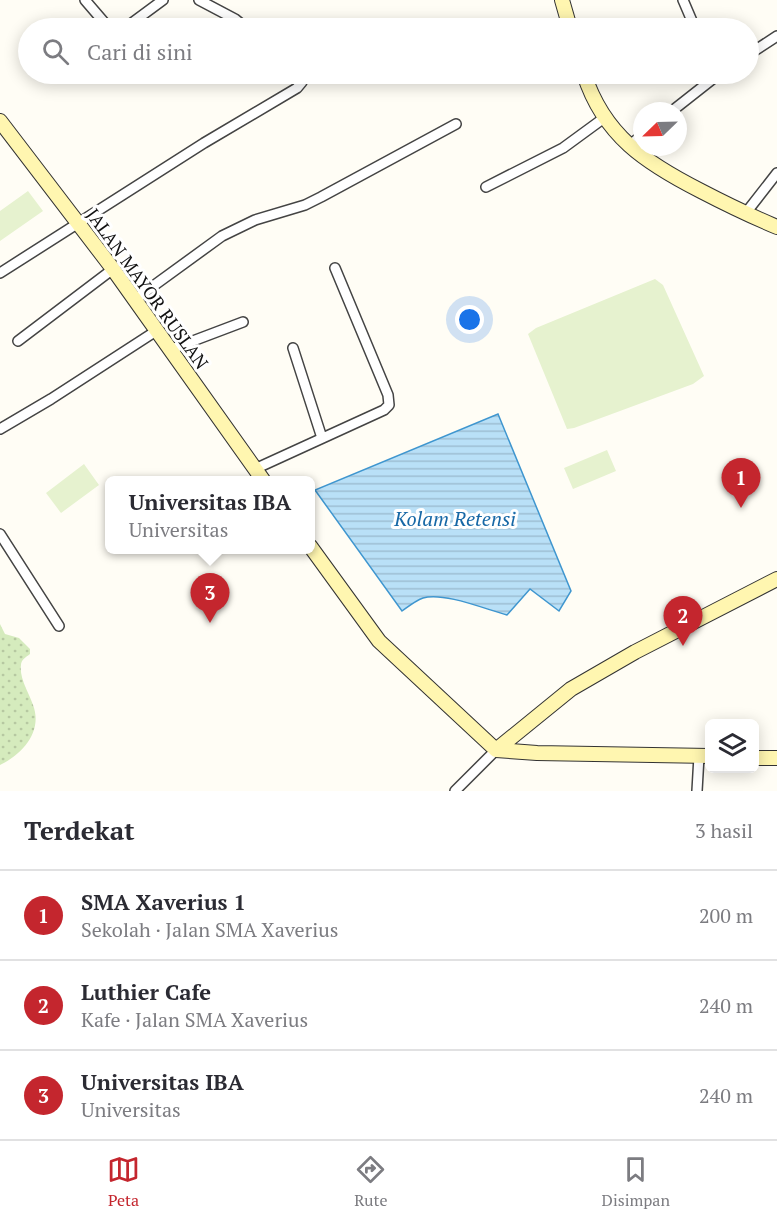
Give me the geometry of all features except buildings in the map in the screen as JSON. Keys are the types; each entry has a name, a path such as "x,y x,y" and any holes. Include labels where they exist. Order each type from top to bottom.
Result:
{"street":[{"path":"85,0 100,18"},
{"path":"139,18 163,0"},
{"path":"199,0 233,18"},
{"path":"562,0 567,18"},
{"path":"683,0 691,18"},
{"path":"759,48 777,36"},
{"path":"0,273 300,84"},
{"path":"587,84 604,118 629,146 663,172 745,214 777,227"},
{"path":"683,102 706,84"},
{"path":"486,187 563,147 604,118"},
{"name":"JALAN MAYOR RUSLAN","path":"0,121 113,269 259,475"},
{"path":"134,300 222,236 255,220 321,197 456,124"},
{"path":"629,146 633,143"},
{"path":"745,214 777,172"},
{"path":"259,475 322,438 384,411 389,405 384,386 335,268"},
{"path":"18,341 113,269"},
{"path":"169,350 243,322"},
{"path":"0,429 156,331"},
{"path":"293,348 322,438"},
{"path":"0,534 59,626"},
{"path":"315,553 379,641 496,750 537,753 704,756 697,791"},
{"path":"455,791 496,750 571,689 635,652 777,579"},
{"path":"759,758 777,759"}],"green space":[{"path":"28,191 43,211 0,241 0,211"},
{"path":"655,279 663,285 704,376 693,384 567,429 528,334 536,328"},
{"path":"607,450 616,471 573,489 564,468"},
{"path":"84,464 99,485 61,513 46,493"},
{"path":"0,624 5,634 19,638 30,649 30,654 22,662 21,670 33,705 35,724 29,741 16,755 0,765"}],"water":[{"name":"Kolam Retensi","path":"498,414 571,591 559,611 530,589 507,615 442,597 420,599 402,611 315,490"}],"place":[{"name":"SMA Xaverius 1","path":"741,508"},
{"name":"Universitas IBA","path":"210,623"},
{"name":"Luthier Cafe","path":"683,646"}]}
